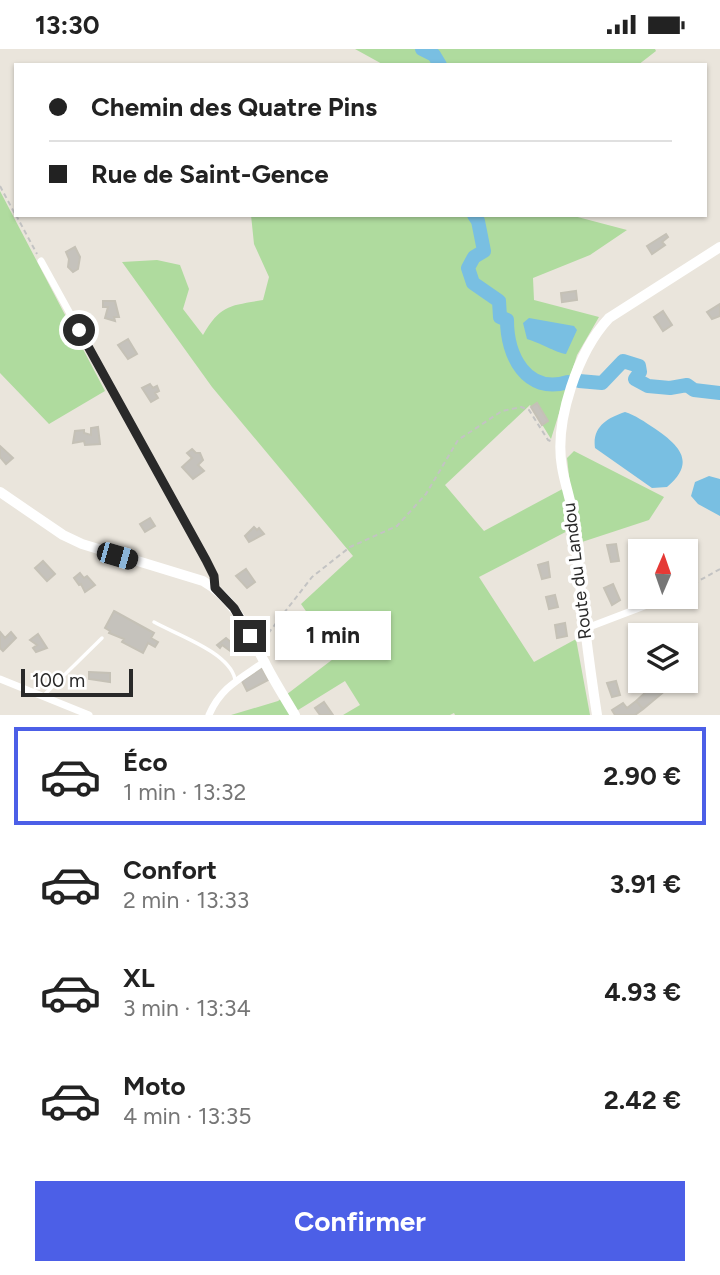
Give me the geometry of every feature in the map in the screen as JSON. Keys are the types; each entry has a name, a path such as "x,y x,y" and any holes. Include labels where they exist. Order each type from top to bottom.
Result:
{"street":[{"name":"Route du Landou","path":"597,715 583,629 574,518 561,465 560,445 565,411 576,376 598,330 609,318 720,247"},
{"path":"41,261 206,560 214,576 215,588"},
{"path":"0,492 63,535 82,544 203,581 215,588 234,608 295,715"},
{"path":"583,629 636,609"},
{"path":"209,715 216,698 264,662"},
{"path":"0,679 89,715"}],"lane":[{"path":"154,622 182,637 198,641 234,672 236,681"},
{"path":"43,696 102,638"}],"path":[{"path":"0,186 14,211"},
{"path":"17,217 41,261"},
{"path":"258,649 312,577 350,547 397,526 426,493 458,440 502,411 521,407 529,410 548,440 560,445"},
{"path":"698,581 720,569"}],"green space":[{"path":"355,49 656,51 641,63 380,63"},
{"path":"0,191 105,391 49,424 0,373"},
{"path":"251,217 578,217 627,230 590,255 533,278 534,300 599,317 577,355 551,439 530,405 445,485 484,531 570,485 567,458 574,451 664,497 649,520 582,542 579,525 479,577 534,662 576,639 590,715 343,715 360,705 345,681 290,715 231,715 278,701 337,656 301,604 353,556 212,387 122,262 157,260 180,265 189,289 183,309 203,335 215,317 227,308 263,300 269,277 254,244"}],"water":[{"path":"529,318 574,326 577,330 566,354 527,339 523,323"},
{"path":"625,412 663,434 681,455 681,470 667,487 652,488 595,448 596,434 602,424"},
{"path":"709,476 720,479 720,516 698,504 691,496 695,482"}],"building":[{"path":"666,234 668,237 662,242 665,245 652,254 647,246"},
{"path":"75,247 80,257 78,269 73,272 68,267 66,252"},
{"path":"576,291 577,300 562,302 561,293"},
{"path":"103,301 115,301 119,317 114,317 115,321 105,318 108,307 103,307"},
{"path":"720,304 720,316 712,319 707,312"},
{"path":"663,311 672,325 663,331 654,317"},
{"path":"128,339 137,354 128,359 118,345"},
{"path":"150,384 153,388 157,386 159,391 155,393 158,398 151,402 142,388"},
{"path":"537,403 548,421 542,425 531,407"},
{"path":"98,427 100,444 85,445 84,441 73,443 75,431 84,430 84,433 91,435 91,428"},
{"path":"0,446 13,458 6,464 0,457"},
{"path":"192,449 200,453 203,460 198,465 204,471 193,479 182,467 192,458 187,453"},
{"path":"150,518 155,526 145,532 140,524"},
{"path":"254,527 264,534 249,542 245,536"},
{"path":"616,544 619,561 611,562 607,545"},
{"path":"43,561 55,574 47,581 35,568"},
{"path":"548,562 550,577 542,579 538,565"},
{"path":"246,569 255,582 247,588 236,576"},
{"path":"80,573 95,585 85,592 74,578"},
{"path":"613,584 620,600 612,605 604,588"},
{"path":"555,595 558,607 549,609 546,597"},
{"path":"114,611 154,633 151,638 158,642 155,647 148,643 143,653 122,642 124,639 109,633 105,628"},
{"path":"565,623 567,636 557,638 555,625"},
{"path":"0,632 5,638 11,632 16,638 3,651 0,648"},
{"path":"38,634 47,648 36,652 33,648 37,645 30,640"},
{"path":"226,638 238,648 233,653 222,645 220,648 217,645"},
{"path":"262,668 268,680 247,691 242,681"},
{"path":"89,672 110,673 110,682 89,679"},
{"path":"616,681 620,695 612,697 607,683"},
{"path":"645,693 662,693 643,709 636,701"},
{"path":"636,701 643,709 635,715 615,715 612,710 623,703 627,708"},
{"path":"324,702 333,715 320,715 315,708"}],"waterway":[{"path":"422,49 434,55 439,63"},
{"path":"475,217 484,251 474,257 468,268 473,283 499,301 500,317 507,320 515,358 530,377 541,383 553,385 568,382"},
{"path":"579,381 602,383 623,361 639,366 640,372 635,379 648,386 670,388 687,385 694,390 720,393"}],"route":[{"path":"79,330 206,560 214,576 215,588 234,608 250,636"}]}
